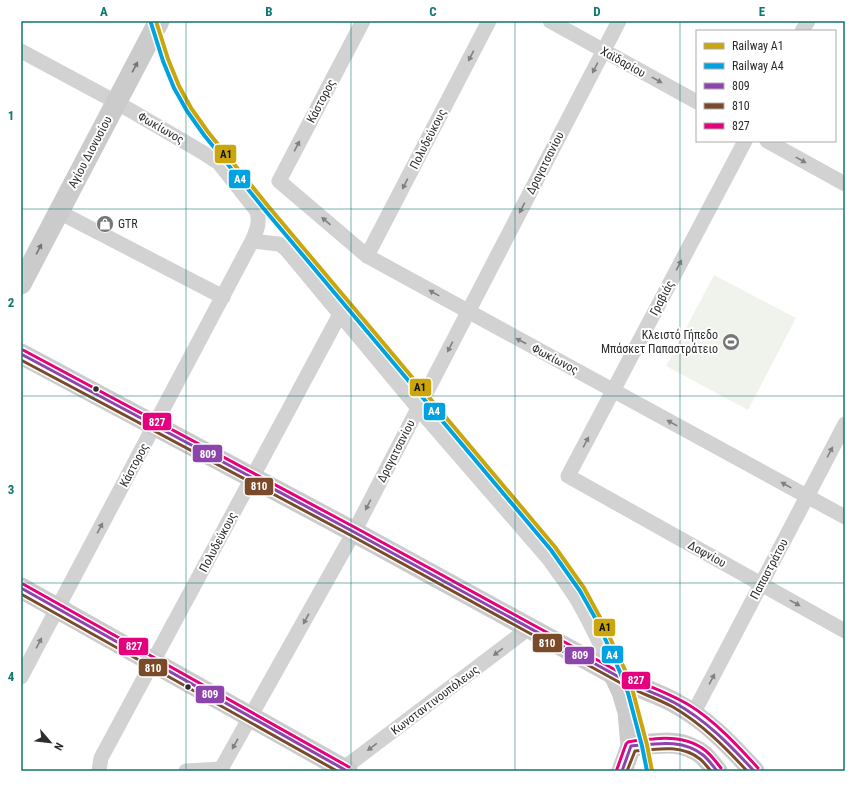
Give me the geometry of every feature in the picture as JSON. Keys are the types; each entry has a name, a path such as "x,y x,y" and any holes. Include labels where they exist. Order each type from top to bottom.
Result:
{"main road":[{"name":"Αγίου Διονυσίου","path":"21,284 159,21"},
{"path":"21,354 354,532 613,674 643,689 675,702 694,714 722,736 754,771"},
{"path":"21,588 250,716 343,770"},
{"path":"613,674 622,692 628,712 631,746 622,771"},
{"path":"631,746 669,743 682,745 694,749 704,756 717,771"}],"street":[{"name":"Κάστορος","path":"279,180 363,21"},
{"name":"Πολυδεύκους","path":"367,256 489,21"},
{"name":"Χαϊδαρίου","path":"550,21 696,101"},
{"name":"Δραγατσανίου","path":"221,770 354,532 619,21"},
{"path":"803,30 808,21"},
{"name":"Φωκίωνος","path":"21,51 116,102 219,163 257,211 259,219 258,226 252,241"},
{"name":"Γραβιάς","path":"568,476 744,142"},
{"path":"769,142 845,184"},
{"name":"Φωκίωνος","path":"279,180 367,256 845,517"},
{"path":"59,212 223,297"},
{"name":"Κάστορος","path":"21,677 252,241"},
{"path":"252,241 279,244 286,249 418,408 548,558 578,601 604,652 613,674"},
{"name":"Πολυδεύκους","path":"100,771 101,758 340,314"},
{"name":"Παπαστράτου","path":"694,714 845,424"},
{"name":"Δαφνίου","path":"568,476 845,631"},
{"name":"Κωνσταντινουπόλεως","path":"343,770 529,628"},
{"path":"186,771 221,770"}],"shaded area":[{"name":"Κλειστό Γήπεδο Μπάσκετ Παπαστράτειο","path":"714,275 796,318 748,410 666,366"}],"rail line":[{"name":"A1","path":"156,21 168,59 179,86 191,108 208,132 268,206 555,547 584,588 602,621 625,670 633,692 647,745 652,771"},
{"name":"A4","path":"151,23 163,61 174,88 187,111 204,135 264,209 551,550 580,591 598,623 628,693 647,771"}],"transit line":[{"name":"827","path":"23,350 356,528 632,679 682,701 708,718 734,742 758,768"},
{"name":"809","path":"21,354 354,532 630,683 675,703 707,725 754,771"},
{"name":"810","path":"21,360 352,536 628,687 673,707 713,736 747,771"},
{"name":"827","path":"23,584 349,767"},
{"name":"809","path":"21,588 347,771"},
{"name":"810","path":"21,594 337,771"},
{"name":"827","path":"617,769 628,742 644,739 667,738 688,741 700,747 706,751 721,768"},
{"name":"809","path":"622,771 631,746 659,743 677,744 695,750 705,757 717,771"},
{"name":"810","path":"627,771 635,751 651,749 677,749 685,751 693,754 701,760 711,771"}],"place":[{"name":"GTR","path":"105,224"},
{"name":"Κλειστό Γήπεδο Μπάσκετ Παπαστράτειο","path":"731,342"}]}
